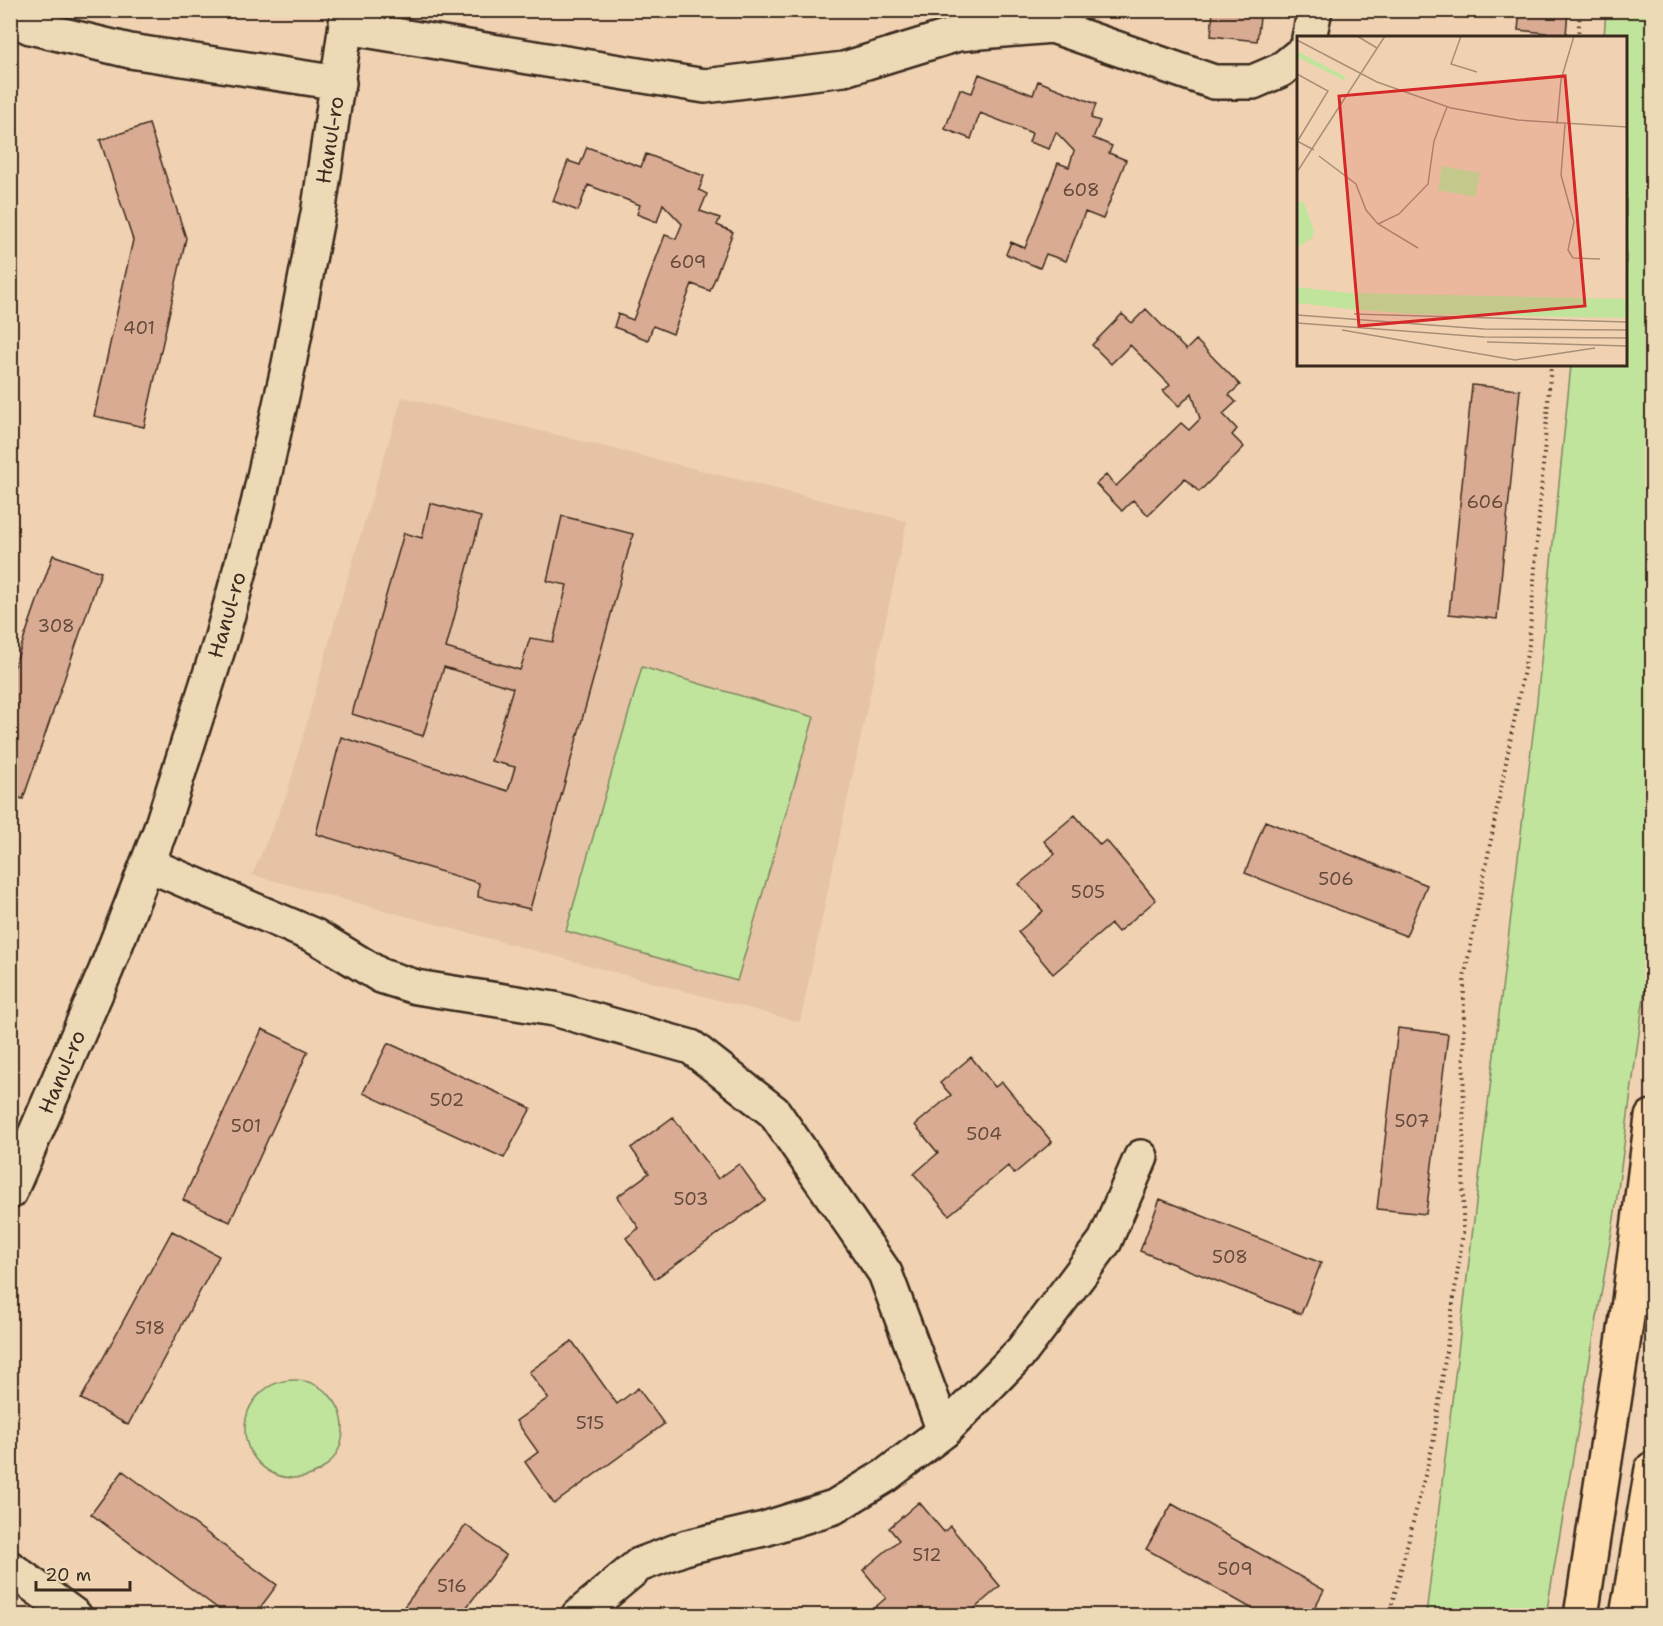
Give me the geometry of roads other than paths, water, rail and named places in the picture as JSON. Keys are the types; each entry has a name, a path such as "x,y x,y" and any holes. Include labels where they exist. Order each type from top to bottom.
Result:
{"highway":[{"path":"1581,1616 1627,1317 1653,1118"},
{"path":"1627,1616 1653,1469"}],"street":[{"path":"1310,36 1315,10"},
{"path":"10,18 30,27 130,51 339,83"},
{"path":"347,19 705,86 844,69 958,34 1052,26 1214,82 1253,82 1281,70 1297,58"},
{"name":"Hanul-ro","path":"10,1192 106,970 160,831 221,640 258,504 289,364 319,208 347,19"},
{"path":"147,864 315,936 381,976 416,987 554,1009 691,1047 774,1112 885,1273 944,1431"},
{"path":"578,1616 639,1565 687,1547 764,1529 834,1507 885,1476 944,1431 1022,1351 1105,1241 1141,1157"},
{"path":"10,1568 75,1616"}]}
